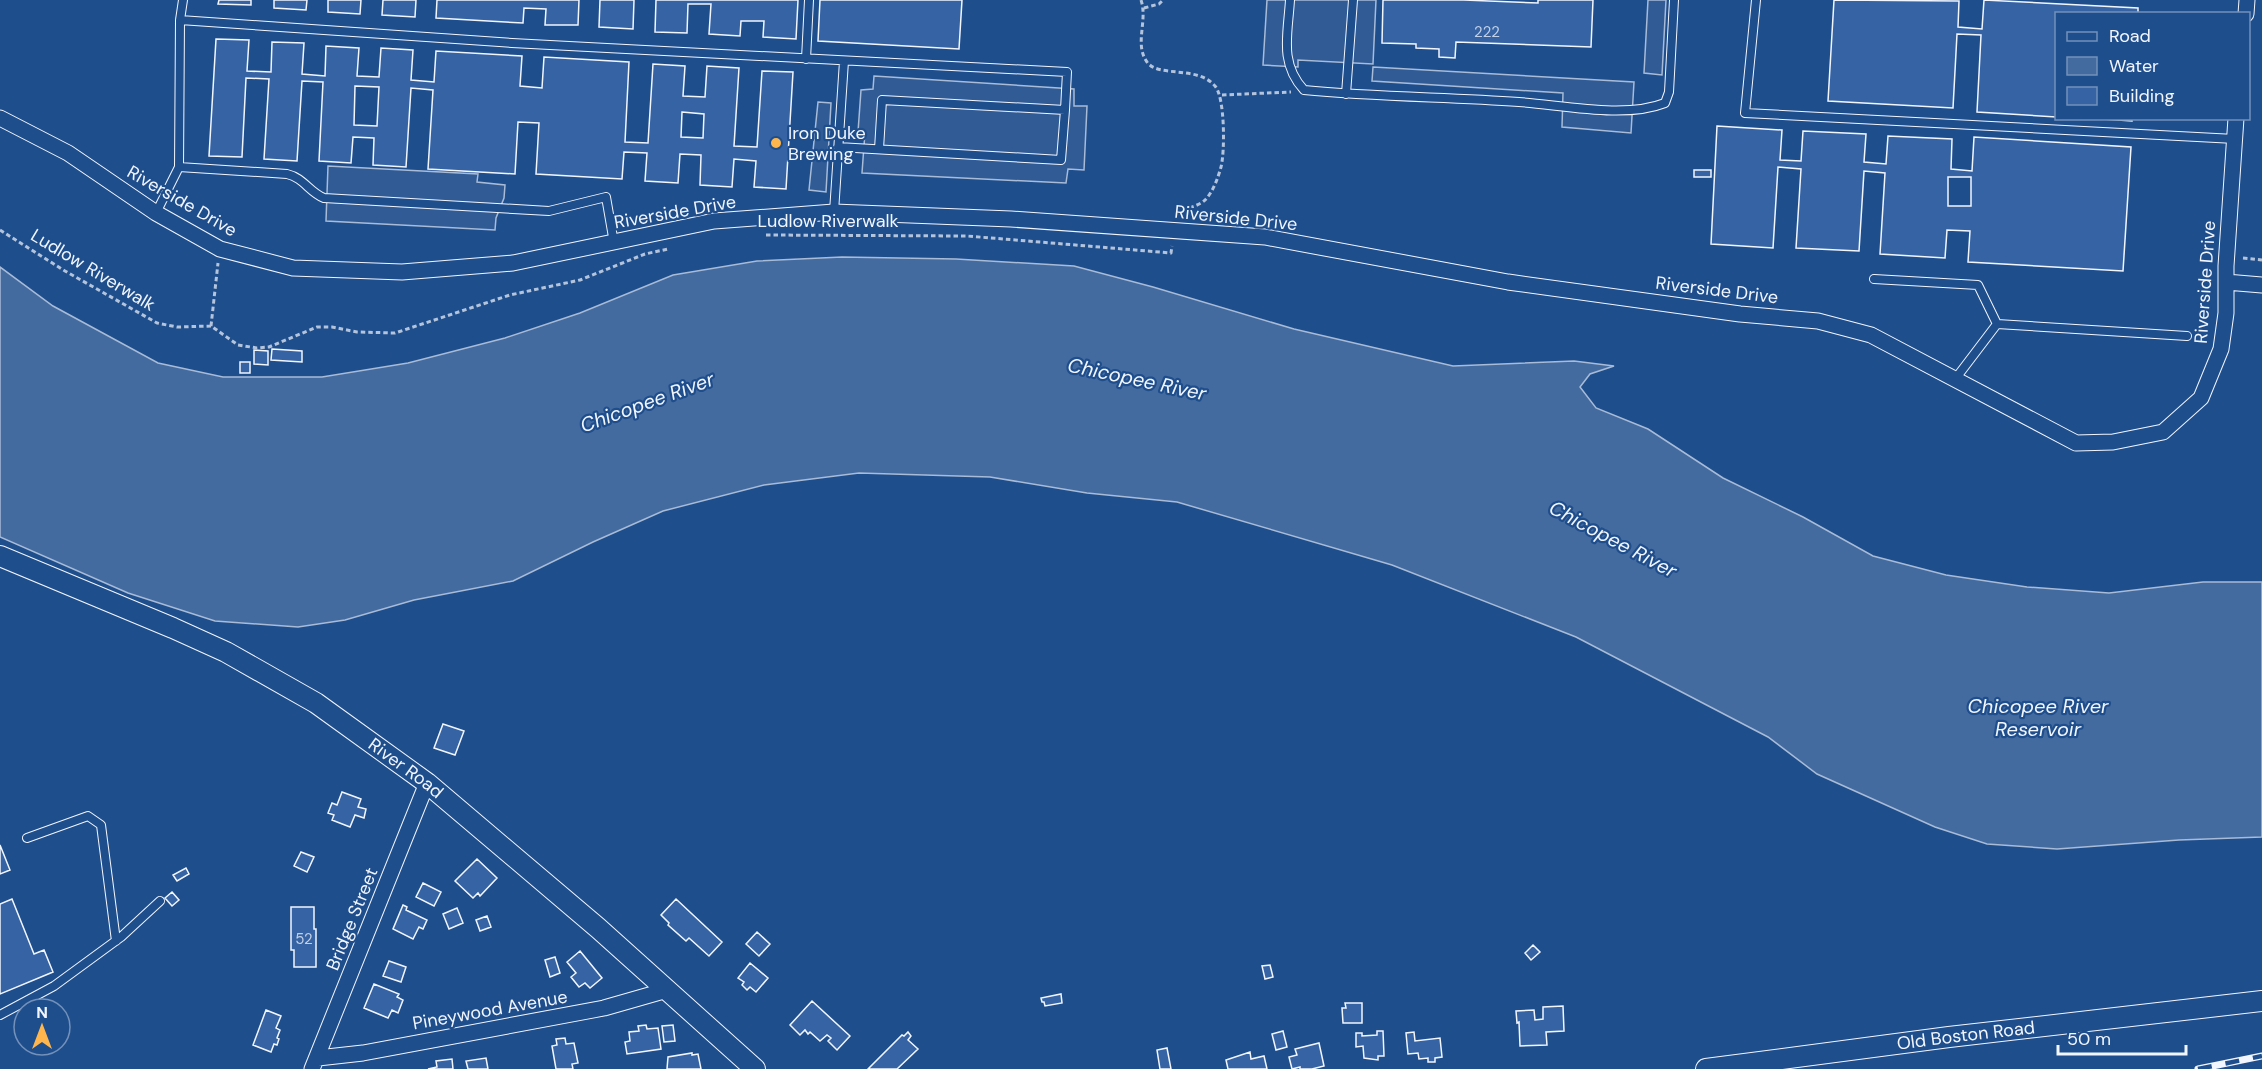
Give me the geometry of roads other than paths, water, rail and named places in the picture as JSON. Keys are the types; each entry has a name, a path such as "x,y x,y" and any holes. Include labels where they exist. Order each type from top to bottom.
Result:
{"street":[{"name":"Riverside Drive","path":"0,118 68,153 156,213 220,249 293,268 402,272 513,263 714,221 834,212 1011,219 1265,237 1508,282 1740,314 1818,321 1871,335 2076,443 2113,442 2163,432 2201,398 2221,349 2226,313 2227,256 2236,120"},
{"path":"2226,282 2262,285"},
{"name":"River Road","path":"0,556 226,652 316,703 427,783 598,928 755,1069"},
{"name":"Bridge Street","path":"315,1063 427,783"},
{"name":"Pineywood Avenue","path":"315,1063 592,1011 668,990"},
{"name":"Old Boston Road","path":"1706,1069 1949,1037 2262,1001"}],"lane":[{"path":"156,213 179,167 180,20 183,0"},
{"path":"806,59 809,0"},
{"path":"1290,0 1286,59 1294,79 1304,90 1519,102 1629,111 1650,109 1665,103 1669,92 1674,0"},
{"path":"1346,94 1353,0"},
{"path":"1756,0 1745,112 2235,139"},
{"path":"180,20 512,43 1067,72 1061,160 838,147"},
{"path":"834,212 844,61"},
{"path":"879,149 882,100 1065,110"},
{"path":"179,167 287,174 302,180 316,194 324,198 549,211 606,197 614,243"},
{"path":"1874,279 1978,285 1996,324"},
{"path":"1956,378 1996,324"},
{"path":"1996,324 2187,336"},
{"path":"27,838 88,816 101,825 116,941"},
{"path":"0,1015 54,986 116,941 160,901"}],"water":[{"name":"Chicopee River Reservoir","path":"842,257 956,259 1074,266 1294,329 1453,366 1574,361 1614,366 1590,374 1580,387 1596,408 1648,429 1723,478 1803,517 1873,556 1946,575 2027,587 2109,593 2203,582 2262,582 2262,837 2179,840 2057,849 1987,844 1935,827 1817,774 1768,737 1576,637 1392,565 1177,502 1087,493 990,477 859,473 764,485 663,511 513,581 414,600 345,620 298,627 215,621 128,593 0,537 0,267 53,306 158,363 223,377 322,377 408,363 505,338 580,313 673,275 757,261"}],"railway":[{"path":"2198,1069 2262,1056"}],"place":[{"name":"Iron Duke Brewing","path":"776,143"}],"water label":[{"name":"Chicopee River","path":"1137,379"},
{"name":"Chicopee River","path":"647,402"},
{"name":"Chicopee River","path":"1613,539"}]}
